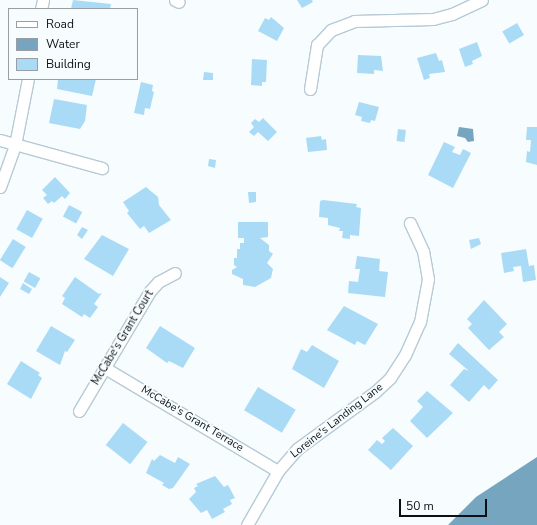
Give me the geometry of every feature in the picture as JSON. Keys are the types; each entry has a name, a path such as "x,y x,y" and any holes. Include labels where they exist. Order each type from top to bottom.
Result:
{"street":[{"path":"310,89 317,45 331,30 354,21 433,19 468,8 482,0"},
{"path":"0,186 15,144 28,80"},
{"path":"0,140 102,168"},
{"name":"Loreine's Landing Lane","path":"246,525 278,471 297,449 390,378 405,355 420,322 428,279 423,251 410,223"},
{"name":"McCabe's Grant Court","path":"80,411 150,292 158,282 175,273"},
{"name":"McCabe's Grant Terrace","path":"105,368 278,471"}],"water":[{"path":"459,127 473,129 474,141 468,142 465,138 457,136"},
{"path":"537,457 537,525 448,525 476,497"}],"building":[{"path":"73,0 111,4 110,8 71,8"},
{"path":"297,0 312,0 313,2 302,8"},
{"path":"271,17 284,28 277,41 258,31 265,18 269,20"},
{"path":"517,23 524,35 509,44 502,32"},
{"path":"477,42 482,56 472,61 473,64 465,67 459,49"},
{"path":"436,53 439,61 442,60 445,72 429,74 430,78 424,80 417,58"},
{"path":"358,55 381,56 383,71 374,70 374,74 357,73"},
{"path":"252,59 267,60 266,82 262,82 262,86 251,85"},
{"path":"204,72 213,73 213,80 203,80"},
{"path":"58,80 96,80 92,96 57,89"},
{"path":"141,82 153,85 152,91 154,92 150,109 145,108 144,115 134,113"},
{"path":"54,99 87,105 85,121 80,129 49,123"},
{"path":"359,102 379,107 375,121 371,120 370,123 361,121 362,117 355,115"},
{"path":"263,118 277,132 268,141 258,132 254,136 249,132 254,127 251,123 255,119 259,122"},
{"path":"527,127 537,127 537,165 526,162 527,151 530,152 531,140 526,140"},
{"path":"398,129 406,130 404,142 397,141"},
{"path":"321,136 322,140 326,139 327,150 308,152 306,138"},
{"path":"444,142 455,147 452,152 460,155 463,149 471,153 453,188 428,175"},
{"path":"209,159 216,160 215,168 208,166"},
{"path":"55,177 70,193 65,199 62,196 54,203 52,201 48,204 43,198 47,195 42,190"},
{"path":"146,187 158,197 159,205 171,220 149,233 144,226 140,229 127,213 129,211 123,202"},
{"path":"248,192 256,192 256,202 249,203"},
{"path":"323,200 357,204 356,207 361,208 359,236 350,235 350,239 342,238 343,231 339,231 340,228 328,225 328,218 319,217 320,201"},
{"path":"69,205 82,212 76,224 63,216"},
{"path":"27,210 43,219 32,238 16,229"},
{"path":"238,222 268,222 268,237 260,238 269,245 269,251 273,254 267,263 273,269 271,278 255,287 243,285 243,279 232,274 232,270 237,267 234,265 234,258 237,258 237,249 240,249 240,243 244,243 244,238 238,238"},
{"path":"82,227 88,230 82,239 77,235"},
{"path":"102,235 129,249 113,276 84,259"},
{"path":"479,238 481,244 471,249 469,240"},
{"path":"13,239 26,247 12,268 0,260"},
{"path":"526,249 529,266 534,265 536,280 523,282 521,266 513,267 514,271 504,273 501,253"},
{"path":"357,256 380,259 379,271 388,272 385,297 348,293 349,281 358,282 360,269 355,269"},
{"path":"29,272 40,278 35,288 24,282"},
{"path":"0,277 9,283 0,297"},
{"path":"75,277 99,294 102,293 94,304 98,307 90,318 84,314 82,317 62,304 65,298 62,296"},
{"path":"23,283 32,289 29,294 20,289"},
{"path":"484,300 507,324 499,332 504,337 489,350 468,328 472,324 467,319"},
{"path":"344,306 378,324 365,345 357,341 355,345 327,330"},
{"path":"51,326 75,340 67,352 65,351 60,365 36,351"},
{"path":"160,326 195,348 183,368 169,361 167,363 146,348"},
{"path":"458,343 498,380 489,390 484,385 469,402 450,385 464,369 469,371 449,354"},
{"path":"312,345 339,361 324,388 292,369 301,349 307,352"},
{"path":"21,361 40,373 38,375 42,378 31,399 7,384"},
{"path":"258,387 296,410 282,433 244,410"},
{"path":"427,391 453,413 427,438 410,421 423,407 417,401"},
{"path":"123,423 147,442 130,464 106,445"},
{"path":"393,428 413,446 391,470 368,450 377,440 382,444 385,441 382,438"},
{"path":"160,455 175,463 178,457 190,464 173,488 169,489 162,485 164,483 146,473 152,459 154,461"},
{"path":"215,476 224,487 228,485 235,498 230,500 232,504 223,509 225,512 212,519 207,510 201,513 189,499 196,492 194,488 198,486 196,484"}]}
